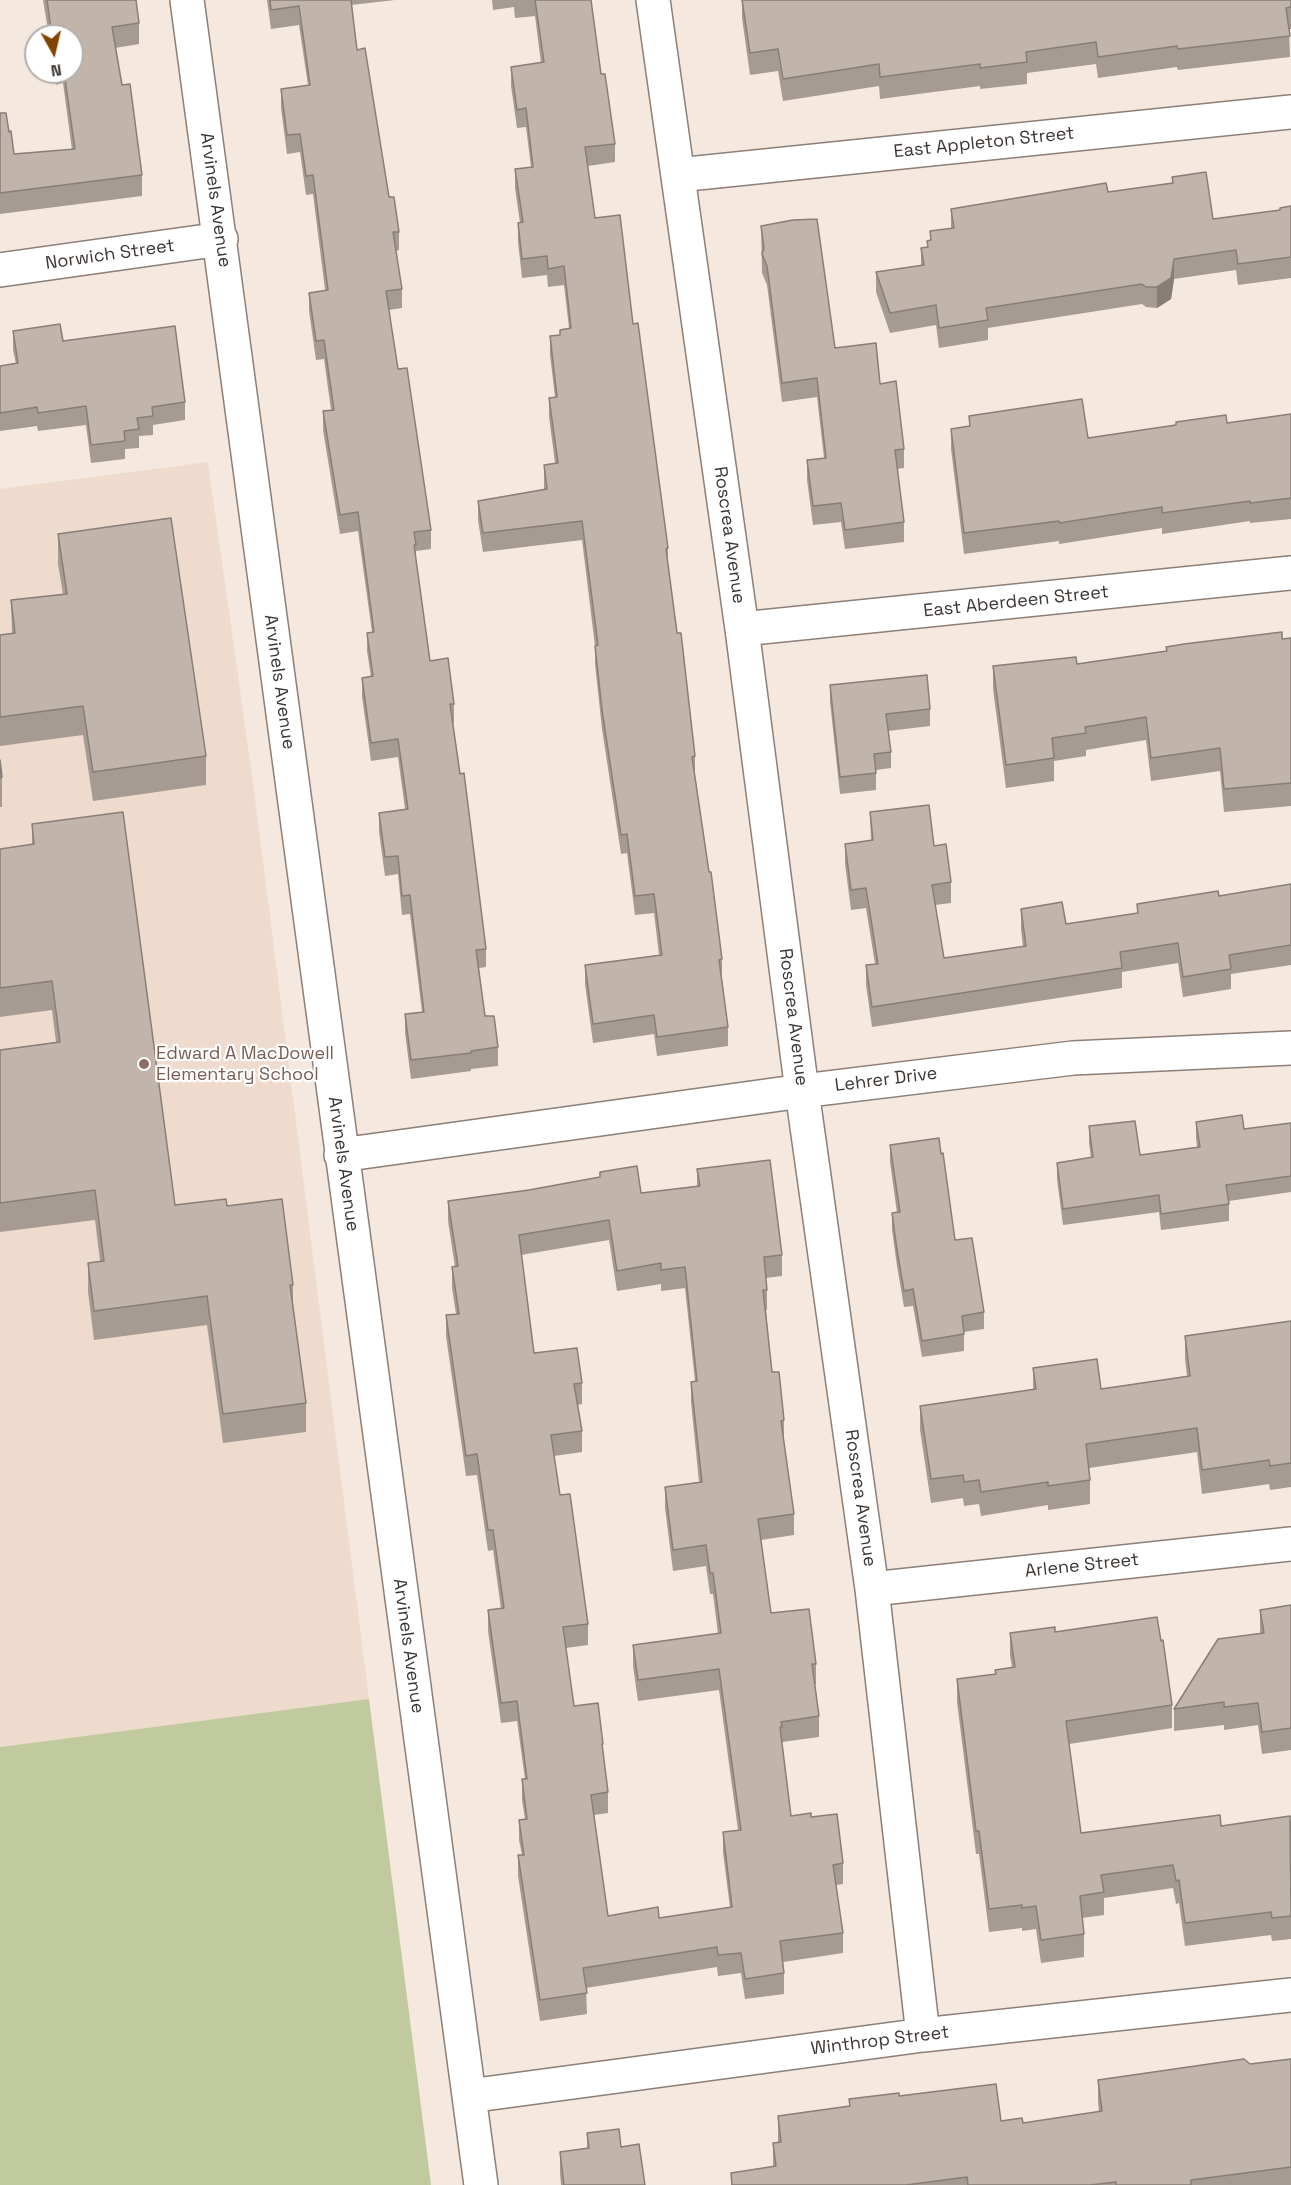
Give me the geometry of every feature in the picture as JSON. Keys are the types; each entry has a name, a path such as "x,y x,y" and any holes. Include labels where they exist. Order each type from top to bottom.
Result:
{"street":[{"name":"Arvinels Avenue","path":"187,0 221,239 341,1155 481,2185"},
{"name":"Roscrea Avenue","path":"653,0 742,629 802,1091 872,1588 922,2035"},
{"name":"East Appleton Street","path":"678,175 1291,111"},
{"name":"Norwich Street","path":"0,270 221,239"},
{"name":"East Aberdeen Street","path":"742,629 1291,573"},
{"name":"Lehrer Drive","path":"341,1155 802,1091 1072,1058 1291,1048"},
{"name":"Arlene Street","path":"872,1588 1291,1544"},
{"name":"Winthrop Street","path":"469,2096 922,2035 1291,1995"}],"shaded area":[{"name":"Edward A MacDowell Elementary School","path":"208,462 254,790 369,1699 0,1747 0,489"}],"green space":[{"path":"369,1699 431,2185 0,2185 0,1747"}],"building":[{"path":"47,0 136,0 139,23 112,27 122,85 130,84 142,175 0,193 0,113 6,113 14,154 75,149 66,84 84,84 84,24 50,24"},
{"path":"270,0 351,0 357,50 365,48 389,197 394,197 399,232 393,232 402,289 386,291 398,369 407,368 431,530 414,532 416,545 414,545 430,661 448,658 454,704 450,704 460,774 464,773 486,949 476,950 485,1016 494,1016 498,1047 471,1051 471,1053 411,1060 405,1014 424,1012 410,895 402,896 398,856 385,857 379,813 408,809 398,739 371,743 362,678 373,676 367,633 374,632 358,512 340,515 323,411 334,410 324,340 316,341 309,293 328,290 313,175 306,176 300,134 287,135 281,89 310,85 299,6 271,10"},
{"path":"535,0 591,0 601,74 605,74 615,144 585,147 595,218 620,215 633,324 638,323 677,633 681,633 695,756 692,757 709,872 711,872 728,1027 657,1037 654,1015 593,1024 585,965 662,955 654,894 635,896 627,834 621,835 602,710 595,646 598,645 582,521 483,533 478,501 547,489 544,465 558,463 549,398 557,397 550,336 560,335 560,330 571,328 564,266 548,269 547,256 522,259 518,223 523,222 515,169 533,167 526,108 517,110 511,67 544,62"},
{"path":"742,0 1291,0 1291,7 1286,8 1290,36 1178,49 1177,46 1098,57 1096,42 1026,52 1027,62 980,68 980,64 880,77 879,64 783,79 778,49 750,53"},
{"path":"1206,172 1213,219 1280,210 1280,208 1291,206 1291,257 1238,264 1236,250 1174,259 1171,278 1157,287 1146,287 1142,284 986,308 988,320 939,328 936,305 890,313 876,272 924,265 921,248 928,247 927,241 931,240 930,231 954,228 951,209 1106,183 1108,192 1173,183 1172,177"},
{"path":"817,219 835,348 876,343 880,384 896,381 904,449 895,450 904,522 845,530 841,503 813,506 807,460 826,458 817,378 782,383 767,266 762,254 764,248 761,226 793,220"},
{"path":"60,324 63,341 175,326 185,402 152,407 153,416 137,418 139,429 124,431 125,441 91,445 86,406 38,413 37,407 0,413 0,366 18,363 13,331"},
{"path":"1082,399 1088,438 1226,415 1227,423 1291,414 1291,498 1162,513 1162,507 1059,523 1059,521 964,533 951,429 970,426 969,416"},
{"path":"171,518 206,756 93,772 83,706 0,717 0,635 15,633 11,600 67,594 58,534"},
{"path":"1282,632 1282,639 1291,638 1291,783 1224,789 1220,748 1151,758 1146,717 1085,727 1086,733 1052,738 1054,758 1006,765 993,666 1076,657 1077,664 1167,651 1166,647 1184,644"},
{"path":"927,675 930,709 886,714 891,752 874,754 876,773 840,777 830,685"},
{"path":"929,805 934,846 946,844 951,882 932,885 944,958 1026,946 1021,909 1062,902 1066,924 1138,913 1137,904 1218,891 1219,896 1291,884 1291,945 1229,955 1231,969 1183,977 1178,943 1120,952 1122,968 872,1007 866,965 878,964 866,888 851,890 845,844 873,840 870,812"},
{"path":"123,812 175,1205 226,1199 227,1206 282,1199 293,1285 290,1285 306,1403 223,1414 207,1296 94,1311 88,1263 104,1261 95,1190 0,1203 0,1050 60,1042 52,981 0,988 0,849 34,844 32,824"},
{"path":"1242,1115 1244,1129 1291,1123 1291,1176 1226,1185 1229,1204 1161,1214 1159,1195 1063,1209 1057,1163 1093,1157 1089,1126 1135,1121 1140,1155 1200,1147 1196,1122"},
{"path":"939,1138 955,1240 972,1238 984,1312 962,1316 964,1334 922,1341 913,1289 904,1291 897,1250 892,1213 900,1212 890,1145"},
{"path":"770,1160 782,1255 764,1257 767,1290 763,1290 772,1372 779,1372 784,1420 781,1421 794,1514 758,1519 771,1613 809,1609 816,1664 812,1664 819,1716 781,1722 782,1727 780,1727 791,1816 811,1813 811,1817 837,1814 843,1863 833,1865 843,1933 780,1941 784,1973 745,1979 741,1953 718,1955 717,1947 583,1968 587,1993 540,2000 518,1855 524,1855 519,1820 527,1819 522,1779 527,1779 517,1701 501,1703 488,1610 504,1608 493,1530 488,1530 477,1454 466,1456 446,1315 459,1314 452,1267 458,1266 448,1201 600,1177 600,1172 637,1166 641,1193 700,1186 697,1169","holes":["609,1220 617,1271 661,1263 661,1270 685,1267 697,1381 691,1382 702,1482 665,1487 673,1550 706,1545 710,1573 713,1573 721,1633 633,1645 638,1680 719,1669 741,1830 723,1832 732,1907 659,1918 658,1907 608,1916 591,1795 608,1792 603,1744 598,1703 574,1706 563,1627 588,1624 570,1494 560,1495 551,1435 582,1431 574,1384 582,1383 577,1348 534,1353 519,1235"]},
{"path":"1291,1321 1291,1463 1270,1466 1269,1460 1202,1470 1197,1428 1086,1444 1090,1480 1048,1486 1048,1482 981,1492 979,1480 964,1482 963,1475 931,1479 920,1406 1036,1389 1033,1368 1097,1359 1101,1389 1190,1376 1185,1336"},
{"path":"1291,1605 1291,1728 1262,1732 1258,1703 1224,1707 1224,1702 1174,1709 1218,1639 1264,1633 1260,1610"},
{"path":"1157,1617 1161,1641 1163,1640 1172,1705 1066,1721 1081,1833 1220,1815 1221,1826 1290,1816 1291,1916 1272,1918 1271,1912 1185,1923 1179,1880 1176,1881 1173,1865 1101,1875 1104,1892 1080,1896 1084,1934 1041,1940 1036,1906 1022,1908 1022,1905 989,1909 979,1831 976,1831 957,1679 996,1674 995,1670 1015,1667 1010,1633 1055,1627 1055,1632"},
{"path":"1244,2059 1250,2064 1291,2059 1291,2167 1191,2180 1191,2185 1116,2185 1116,2182 1090,2185 968,2185 967,2177 906,2185 732,2185 731,2173 776,2166 773,2143 781,2142 778,2116 850,2106 849,2099 899,2093 899,2096 996,2084 1001,2121 1022,2118 1023,2123 1102,2111 1098,2080"},
{"path":"619,2129 621,2147 639,2144 645,2185 564,2185 560,2152 589,2148 587,2133"}],"place":[{"name":"Edward A MacDowell Elementary School","path":"144,1064"}]}
